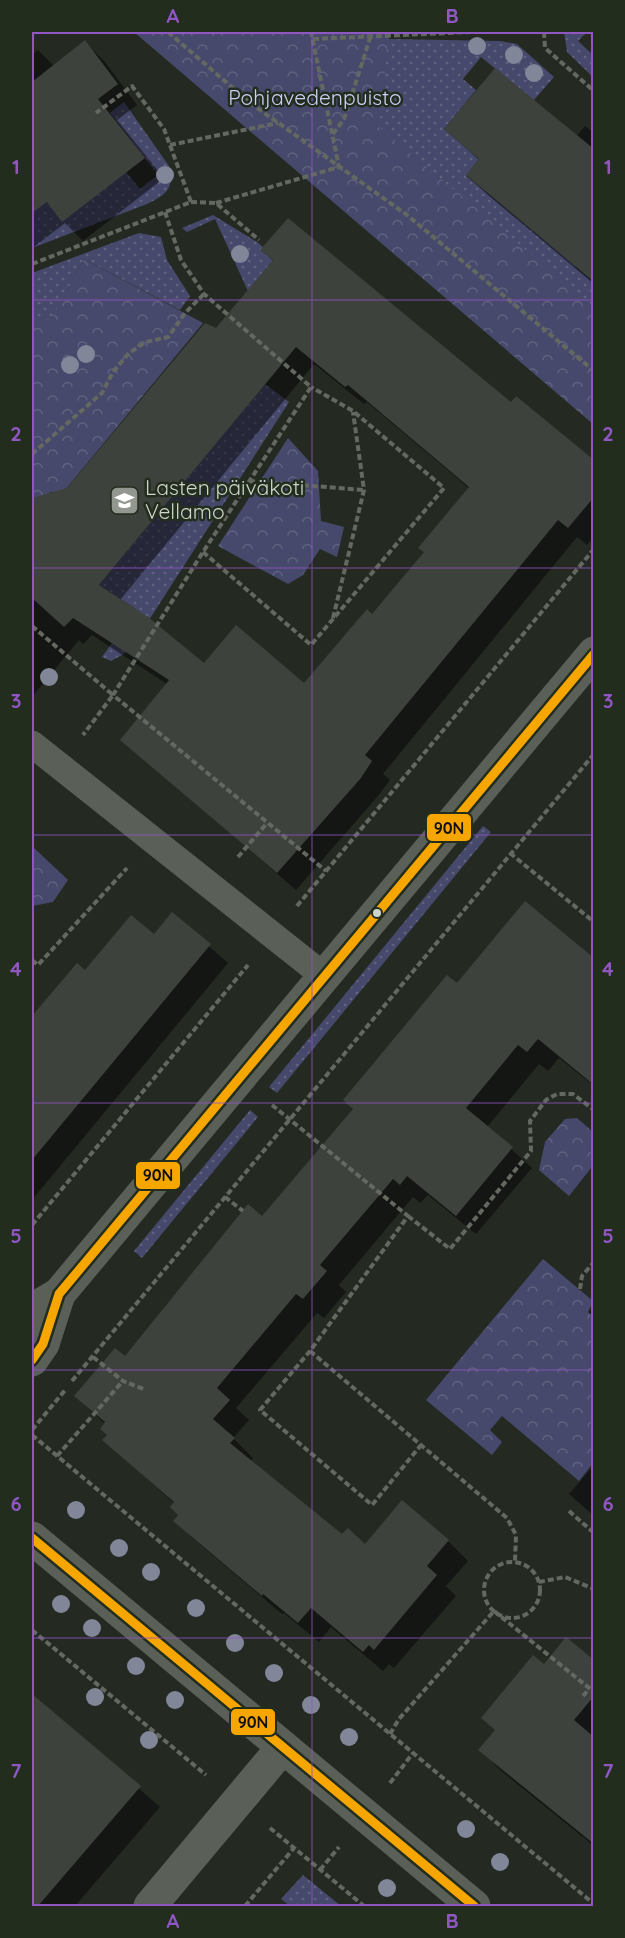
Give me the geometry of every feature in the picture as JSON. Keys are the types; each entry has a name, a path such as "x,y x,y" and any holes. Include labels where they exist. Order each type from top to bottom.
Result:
{"street":[{"path":"32,1360 43,1344 45,1302 239,1078 594,653"},
{"path":"32,1538 474,1906"},
{"path":"150,1906 283,1748"}],"lane":[{"path":"32,744 324,976"}],"path":[{"path":"168,32 249,102 407,215 594,371"},
{"path":"311,32 339,167"},
{"path":"384,32 389,35"},
{"path":"313,39 471,32"},
{"path":"544,32 545,48 594,91"},
{"path":"332,135 344,119 371,35"},
{"path":"96,112 132,86 164,129 191,202"},
{"path":"170,146 279,123"},
{"path":"32,264 191,202 216,203 339,167"},
{"path":"216,203 259,240"},
{"path":"165,212 181,260 204,294 311,387 353,411 444,488 311,645 203,552"},
{"path":"32,454 102,393 113,372 129,354 146,342 168,337 185,313 204,294"},
{"path":"60,767 113,695 311,387"},
{"path":"332,620 364,490 353,411"},
{"path":"249,481 364,490"},
{"path":"32,1225 594,549"},
{"path":"32,626 326,871"},
{"path":"32,1430 594,754"},
{"path":"32,960 38,965 153,838"},
{"path":"510,853 594,922"},
{"path":"239,1078 450,1250 531,1151 530,1121 546,1100 557,1094 573,1094 594,1110"},
{"path":"225,1197 243,1210"},
{"path":"408,1216 310,1351 260,1410 372,1505 421,1445"},
{"path":"580,1289 582,1276 594,1262"},
{"path":"310,1351 507,1518 516,1535 515,1561"},
{"path":"93,1357 123,1381 146,1390"},
{"path":"57,1456 123,1381"},
{"path":"32,1436 594,1904"},
{"path":"569,1511 594,1533"},
{"path":"494,1611 509,1617 525,1615 539,1598 539,1582 530,1568 515,1561 499,1565 487,1576 484,1592 494,1611 594,1692"},
{"path":"539,1582 565,1577 594,1589"},
{"path":"390,1734 399,1719 494,1611"},
{"path":"32,1630 207,1776"},
{"path":"583,1696 589,1689"},
{"path":"245,1906 294,1848 364,1906"}],"green space":[{"name":"Pohjavedenpuisto","path":"134,32 389,32 379,127 593,306 593,424"},
{"path":"388,32 389,39 500,41 517,44 554,77 534,100 481,57 463,79 476,90 444,129 479,159 466,176 569,261 589,251 575,267 593,282 593,349 365,159"},
{"path":"564,32 587,32 578,41 593,55 593,77 567,52"},
{"path":"124,102 169,166 171,180 167,190 147,204 32,248 32,213 47,202 126,172 140,189 158,175 110,113"},
{"path":"213,215 257,242 263,247 261,251 273,260 248,291 215,219 187,232 182,228"},
{"path":"139,233 161,237 167,260 190,296 180,310 84,259 51,320 32,322 32,273"},
{"path":"84,259 203,323 63,493 50,492 46,499 48,507 32,519 32,322 51,319"},
{"path":"265,384 289,402 133,645 124,654 111,661 102,657 136,609 99,585"},
{"path":"288,438 318,471 321,521 344,527 337,557 320,549 303,575 288,584 218,546"},
{"path":"483,826 491,832 277,1093 269,1087"},
{"path":"32,846 68,880 53,902 32,906"},
{"path":"250,1110 258,1117 142,1258 134,1251"},
{"path":"577,1118 593,1132 593,1170 591,1168 569,1196 539,1170 545,1142 565,1119"},
{"path":"543,1259 593,1301 588,1312 594,1318 593,1463 579,1481 502,1416 490,1430 502,1442 492,1455 426,1400"},
{"path":"303,1875 341,1906 290,1906 281,1899"}],"building":[{"path":"85,40 118,84 98,99 145,158 62,222 47,202 32,213 32,82"},
{"path":"495,68 594,149 594,282 466,175 479,159 444,129"},
{"path":"288,218 511,402 516,396 594,460 594,497 568,528 558,520 365,755 372,761 361,778 277,873 120,740 169,680 73,618 64,627 32,598 32,498 67,488 205,323 216,328 273,260 260,250","holes":["296,347 345,387 348,385 469,487 418,548 424,552 372,614 367,609 304,683 236,625 204,663 148,617 99,585"]},
{"path":"525,901 594,958 594,1085 538,1039 527,1052 518,1045 466,1108 513,1147 456,1216 407,1176 400,1185 393,1179 320,1265 327,1271 303,1299 296,1294 217,1388 230,1400 213,1419 235,1438 230,1443 342,1534 348,1528 365,1544 402,1500 449,1540 427,1566 437,1575 374,1650 369,1645 363,1652 311,1608 298,1623 263,1594 262,1596 173,1521 178,1515 170,1507 174,1502 102,1440 107,1435 100,1429 105,1422 74,1396 115,1348 125,1356 248,1204 262,1216 353,1109 343,1100 447,975 457,983"},
{"path":"172,912 211,944 32,1160 32,1016 77,963 85,970 131,915 154,934"},
{"path":"566,1637 594,1660 594,1696 574,1720 594,1737 594,1844 478,1750 495,1730 481,1718 533,1655 544,1664"},
{"path":"32,1694 141,1786 38,1906 32,1906"}],"transit line":[{"name":"90N","path":"32,1360 43,1344 59,1294 594,654"},
{"name":"90N","path":"32,1538 474,1906"}],"place":[{"name":"Lasten päiväkoti Vellamo","path":"124,500"}]}
